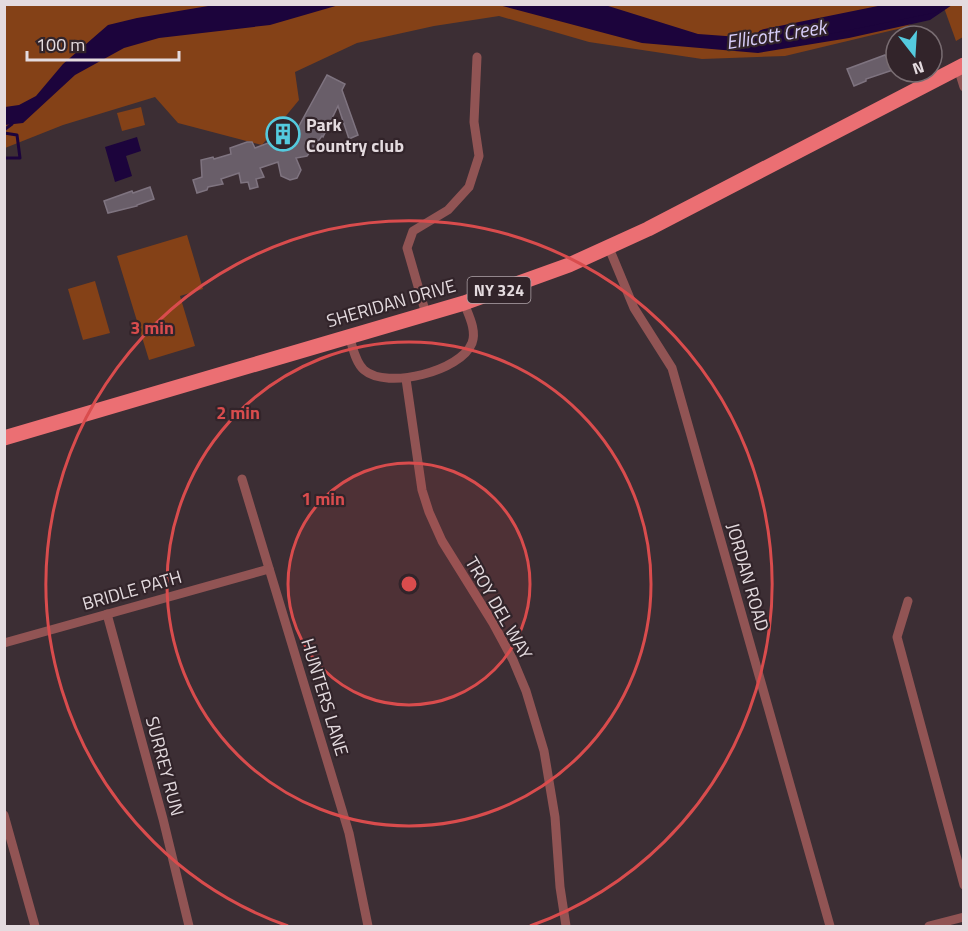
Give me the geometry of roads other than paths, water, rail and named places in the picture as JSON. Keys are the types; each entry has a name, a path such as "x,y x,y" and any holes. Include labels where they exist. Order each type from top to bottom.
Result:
{"main road":[{"name":"SHERIDAN DRIVE","path":"4,438 464,303 568,265 609,248 961,67"}],"street":[{"path":"426,314 408,248 413,231 448,210 469,187 479,156 474,122 477,57"},
{"path":"961,67 963,87"},
{"name":"JORDAN ROAD","path":"609,248 634,308 672,369 830,927"},
{"path":"349,336 362,369 370,374 406,379 430,373 465,353 472,343 473,332 464,303"},
{"name":"TROY DEL WAY","path":"406,379 422,490 429,512 442,541 513,660 526,691 544,751 554,806 560,888 566,927"},
{"name":"HUNTERS LANE","path":"242,479 349,833 368,927"},
{"name":"BRIDLE PATH","path":"4,643 269,568"},
{"path":"908,601 897,637 963,885"},
{"name":"SURREY RUN","path":"107,615 166,830 189,927"},
{"path":"4,815 35,927"},
{"path":"929,927 963,917"}],"waterway":[{"name":"Ellicott Creek","path":"765,38 933,4"},
{"path":"4,130 12,124"},
{"path":"4,133 17,135 20,158 4,158"}],"place":[{"name":"Park Country club","path":"283,134"}]}
